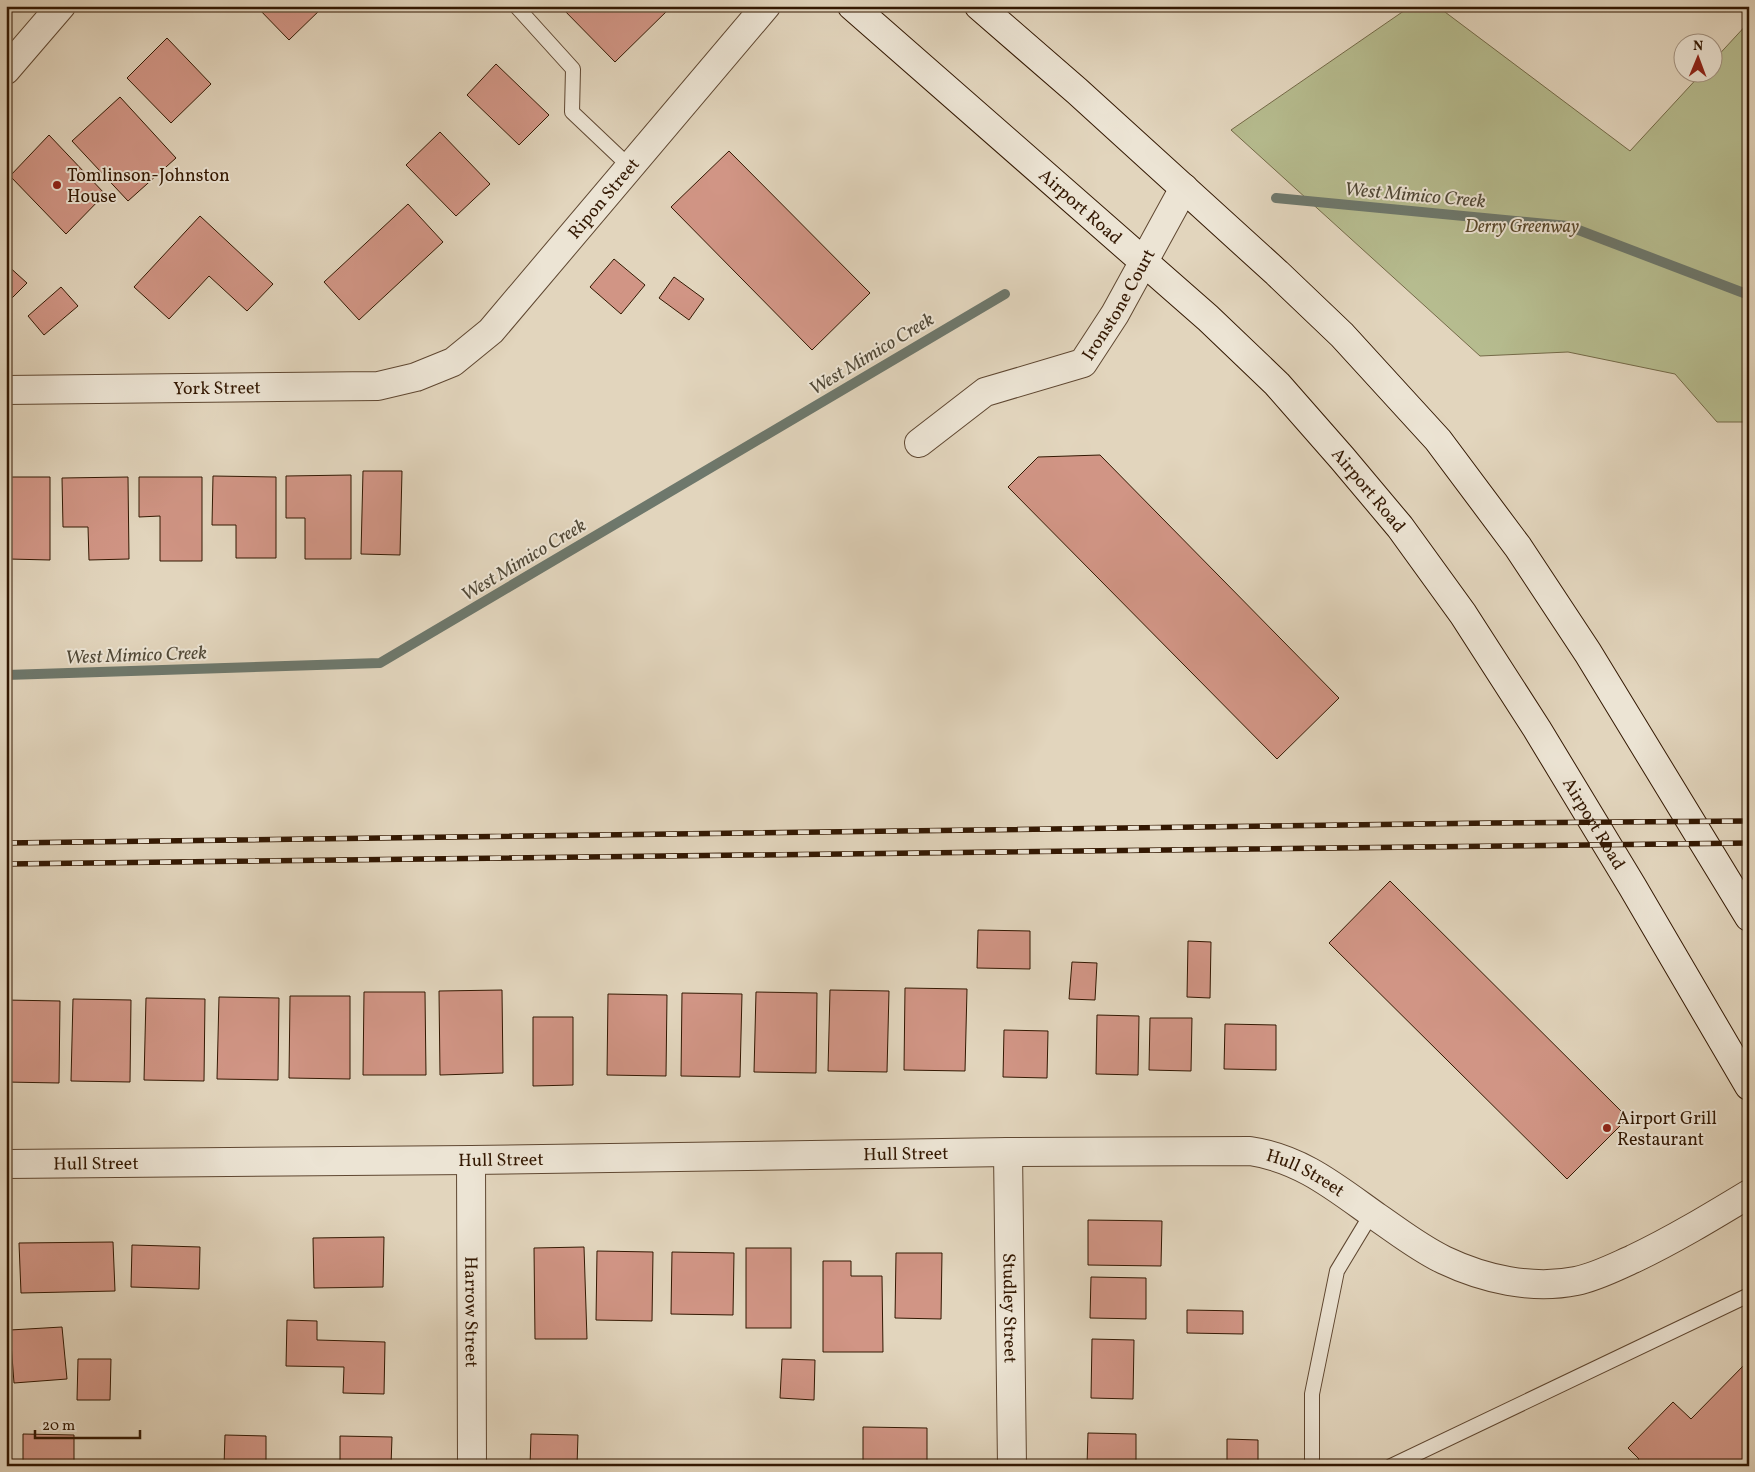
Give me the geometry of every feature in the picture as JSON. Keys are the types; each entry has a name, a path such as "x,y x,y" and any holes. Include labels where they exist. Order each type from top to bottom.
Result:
{"street":[{"path":"6,70 61,6"},
{"name":"Ripon Street","path":"425,373 453,362 491,332 766,6"},
{"name":"Airport Road","path":"852,6 1208,318 1277,384 1342,458 1411,543 1463,614 1533,722 1749,1086"},
{"path":"979,6 1077,91 1342,335 1443,447 1518,547 1588,653 1749,917"},
{"name":"Ironstone Court","path":"919,443 985,392 1083,363 1115,314 1184,188"},
{"name":"York Street","path":"6,390 378,386 425,373"},
{"name":"Hull Street","path":"6,1164 470,1160 1008,1152 1250,1152 1286,1160 1311,1171 1414,1244 1469,1271 1497,1279 1549,1283 1576,1281 1609,1270 1680,1234 1749,1194"},
{"name":"Studley Street","path":"1008,1152 1012,1466"},
{"name":"Harrow Street","path":"470,1160 472,1466"}],"lane":[{"path":"516,6 573,70 572,112 630,167"},
{"path":"1312,1466 1312,1394 1337,1271 1372,1213"},
{"path":"1391,1466 1749,1296"}],"green space":[{"name":"Derry Greenway","path":"1411,6 1437,6 1630,151 1694,82 1722,82 1722,51 1749,22 1749,422 1717,422 1675,374 1568,352 1480,356 1231,130"}],"building":[{"path":"256,6 322,6 323,7 289,40"},
{"path":"560,6 672,6 615,62"},
{"path":"167,38 211,84 171,123 127,78"},
{"path":"496,64 549,115 519,145 467,95"},
{"path":"120,97 176,158 128,201 72,141"},
{"path":"440,132 490,184 456,216 406,165"},
{"name":"Tomlinson-Johnston House","path":"49,135 105,194 66,234 10,176"},
{"path":"729,151 870,293 812,350 671,207"},
{"path":"408,204 443,242 359,320 324,282"},
{"path":"200,216 273,284 247,311 209,276 169,319 134,287"},
{"path":"614,259 645,285 621,314 590,287"},
{"path":"6,264 27,283 6,304"},
{"path":"674,277 704,299 689,320 659,298"},
{"path":"61,287 78,306 44,335 28,316"},
{"path":"1100,455 1339,698 1277,759 1008,487 1038,457"},
{"path":"363,471 402,471 400,555 361,554"},
{"path":"351,475 351,559 305,559 305,518 286,518 286,476"},
{"path":"213,476 276,477 276,558 236,558 236,525 212,525"},
{"path":"6,477 50,477 50,560 9,559 9,517 6,517"},
{"path":"128,477 129,559 89,560 88,527 63,527 62,478"},
{"path":"139,477 202,477 202,561 160,561 160,516 139,517"},
{"path":"1390,881 1628,1118 1567,1179 1329,943"},
{"path":"978,930 1030,931 1030,969 977,968"},
{"path":"1188,941 1211,942 1210,998 1187,997"},
{"path":"1072,962 1097,963 1095,1000 1069,999"},
{"path":"905,988 967,989 965,1071 904,1070"},
{"path":"502,990 503,1073 440,1075 439,991"},
{"path":"830,990 889,991 887,1072 828,1071"},
{"path":"364,992 425,992 426,1075 363,1075"},
{"path":"756,992 817,993 816,1073 754,1072"},
{"path":"682,993 742,994 740,1077 681,1076"},
{"path":"608,994 667,995 666,1076 607,1075"},
{"path":"290,996 350,996 350,1079 289,1078"},
{"path":"219,997 279,998 278,1080 217,1079"},
{"path":"146,998 205,999 204,1081 144,1080"},
{"path":"73,999 131,1000 130,1082 71,1081"},
{"path":"6,1000 60,1001 59,1083 6,1082"},
{"path":"1097,1015 1139,1016 1138,1075 1096,1074"},
{"path":"533,1017 573,1017 573,1085 533,1086"},
{"path":"1150,1018 1192,1018 1191,1071 1149,1070"},
{"path":"1225,1024 1276,1025 1276,1070 1224,1069"},
{"path":"1004,1030 1048,1031 1047,1078 1003,1077"},
{"path":"1088,1220 1162,1221 1161,1266 1088,1265"},
{"path":"384,1237 383,1287 314,1288 313,1238"},
{"path":"113,1242 115,1291 21,1293 19,1243"},
{"path":"132,1245 200,1247 199,1289 131,1287"},
{"path":"584,1247 587,1339 535,1339 534,1248"},
{"path":"746,1248 791,1248 791,1328 746,1328"},
{"path":"597,1251 653,1252 652,1321 596,1320"},
{"path":"672,1252 734,1253 733,1315 671,1314"},
{"path":"896,1253 942,1253 941,1319 895,1318"},
{"path":"823,1261 851,1261 851,1276 882,1276 883,1352 823,1352"},
{"path":"1091,1277 1146,1278 1146,1319 1090,1318"},
{"path":"1187,1310 1243,1311 1243,1334 1187,1333"},
{"path":"287,1320 317,1321 317,1340 385,1342 384,1394 343,1393 344,1367 286,1366"},
{"path":"62,1327 67,1379 14,1383 10,1330"},
{"path":"1092,1339 1134,1340 1133,1399 1091,1398"},
{"path":"78,1359 111,1359 110,1400 77,1400"},
{"path":"782,1359 815,1360 814,1400 780,1398"},
{"path":"1749,1360 1749,1466 1633,1466 1639,1459 1628,1448 1673,1402 1691,1419"},
{"path":"863,1427 927,1428 927,1466 863,1466"},
{"path":"1088,1433 1136,1434 1136,1466 1087,1466"},
{"path":"23,1434 74,1435 74,1466 23,1466"},
{"path":"531,1434 578,1435 577,1466 530,1466"},
{"path":"225,1435 266,1436 266,1466 224,1466"},
{"path":"340,1436 392,1437 391,1466 340,1466"},
{"path":"1227,1439 1258,1440 1258,1466 1227,1466"}],"waterway":[{"name":"West Mimico Creek","path":"1276,198 1568,226 1749,295"},
{"name":"West Mimico Creek","path":"6,675 380,663 1005,294"}],"railway":[{"path":"6,843 1749,821"},
{"path":"6,864 1749,843"}],"place":[{"name":"Tomlinson-Johnston House","path":"57,185"},
{"name":"Airport Grill Restaurant","path":"1607,1128"}]}
